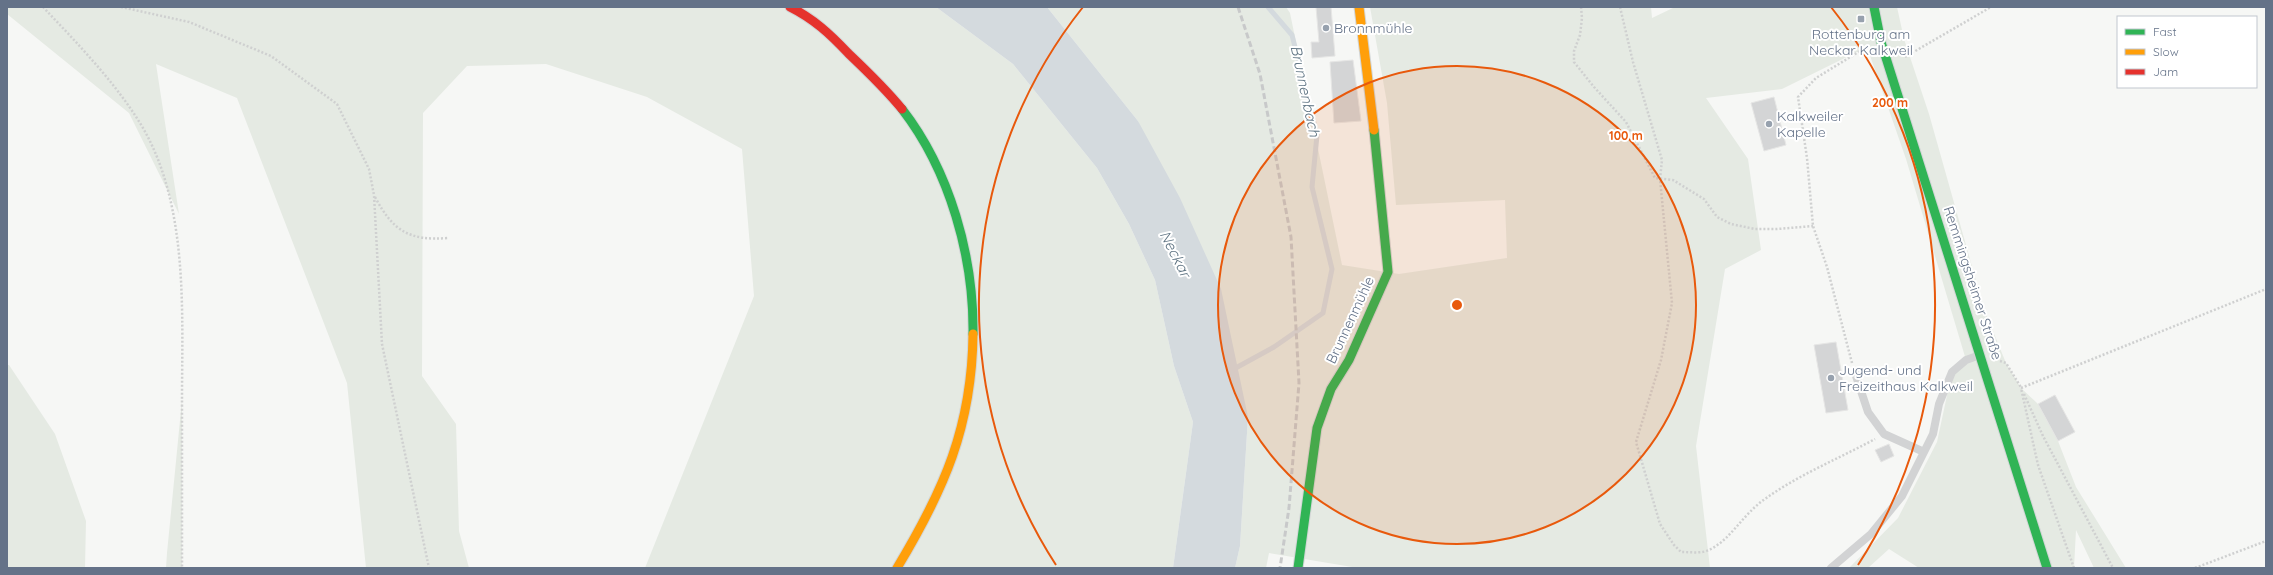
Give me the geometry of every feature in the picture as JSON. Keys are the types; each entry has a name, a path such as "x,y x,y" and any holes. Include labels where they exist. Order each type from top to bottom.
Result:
{"street":[{"path":"790,7 814,20 881,83 910,122 942,179 954,213 966,255 972,293 974,335 968,404 958,444 944,482 923,525 897,568"},
{"name":"Brunnenmühle","path":"1298,568 1317,428 1331,389 1349,360 1388,272 1359,7"},
{"name":"Remmingsheimer Straße","path":"1874,7 1881,42 1981,354 2047,568"}],"lane":[{"path":"1831,568 1871,534 1902,496 1933,434 1939,404 1952,372 1966,360 1981,354"},
{"path":"1855,373 1868,412 1884,434 1924,452"}],"path":[{"path":"43,7 119,94 140,124 165,176 175,224 182,315 182,568"},
{"path":"121,7 189,22 271,56 338,104 369,169 374,195 382,344 429,568"},
{"path":"1581,7 1582,18 1580,35 1574,51 1574,62 1594,87 1626,122 1642,150 1652,173 1660,179 1670,179 1704,199 1717,217 1730,224 1755,229 1813,226"},
{"path":"1620,7 1633,62 1662,160 1660,179 1672,303 1661,360 1636,442 1660,524 1674,545 1681,552 1710,550 1725,541 1744,516 1764,499 1800,477 1840,459 1884,434"},
{"path":"1889,67 1991,7"},
{"path":"1855,373 1827,268 1813,226 1807,158 1798,98 1816,78 1867,47 1881,42"},
{"path":"374,195 384,214 400,231 430,240 448,238"},
{"path":"2021,388 2266,289"},
{"path":"1981,354 2006,363 2021,388 2043,436 2113,568"},
{"path":"2021,388 2038,465 2074,568"},
{"path":"2195,568 2266,540"}],"shaded area":[{"path":"7,7 936,7 1013,64 1097,168 1129,224 1155,280 1174,366 1193,422 1173,568 645,568 754,296 742,149 647,97 546,64 467,66 423,113 422,376 456,424 459,531 469,568 366,568 347,383 237,98 156,64 179,214 129,113 7,14"},
{"path":"1047,7 1286,7 1290,13 1342,265 1399,274 1507,258 1505,200 1396,205 1387,103 1370,7 1651,7 1652,18 1675,7 1897,7 1904,39 1929,114 1984,309 2006,363 2021,388 2038,404 2058,441 2076,487 2126,568 2094,568 2076,530 2074,568 1919,568 1889,549 1868,568 1849,568 1898,518 1937,442 1952,372 1966,360 1906,159 1867,47 1782,89 1706,98 1748,159 1761,250 1725,269 1696,446 1710,568 1358,568 1269,553 1266,568 1235,568 1240,546 1248,417 1138,121"},
{"path":"7,365 9,365 55,434 86,521 85,568 7,568"},
{"path":"182,400 182,568 166,568 167,553"}],"water":[{"name":"Neckar","path":"936,7 1047,7 1138,121 1180,198 1221,289 1248,417 1240,546 1235,568 1173,568 1193,422 1174,366 1155,280 1129,224 1097,168 1013,64"}],"building":[{"path":"1316,7 1331,7 1335,56 1312,58 1311,42 1319,42"},
{"path":"1353,60 1361,121 1334,123 1330,62"},
{"name":"Kalkweiler Kapelle","path":"1774,97 1786,145 1764,151 1751,103"},
{"name":"Jugend- und Freizeithaus Kalkweil","path":"1836,342 1848,410 1826,413 1814,345"},
{"path":"2055,395 2075,432 2058,441 2038,404"},
{"path":"1889,444 1894,456 1881,462 1875,450"}],"waterway":[{"name":"Brunnenbach","path":"1232,370 1274,347 1323,313 1332,269 1312,187 1317,135 1292,35 1268,7"}],"railway":[{"path":"1238,7 1260,74 1291,237 1299,383 1289,508 1280,568"}],"traffic: fast":[{"path":"1874,7 1881,42 2047,568"},
{"path":"902,109 919,133 933,159 946,187 956,216 964,245 969,275 973,334"},
{"path":"1298,568 1317,428 1331,389 1349,360 1388,272 1374,130"}],"traffic: slow":[{"path":"1359,7 1374,130"},
{"path":"897,568 929,512 952,457 961,428 967,399 973,334"}],"traffic: jam":[{"path":"790,7 807,17 828,33 876,80 902,109"}],"place":[{"name":"Rottenburg am Neckar Kalkweil","path":"1861,19"},
{"name":"Bronnmühle","path":"1326,28"},
{"name":"Kalkweiler Kapelle","path":"1769,124"},
{"name":"Jugend- und Freizeithaus Kalkweil","path":"1831,378"}]}
